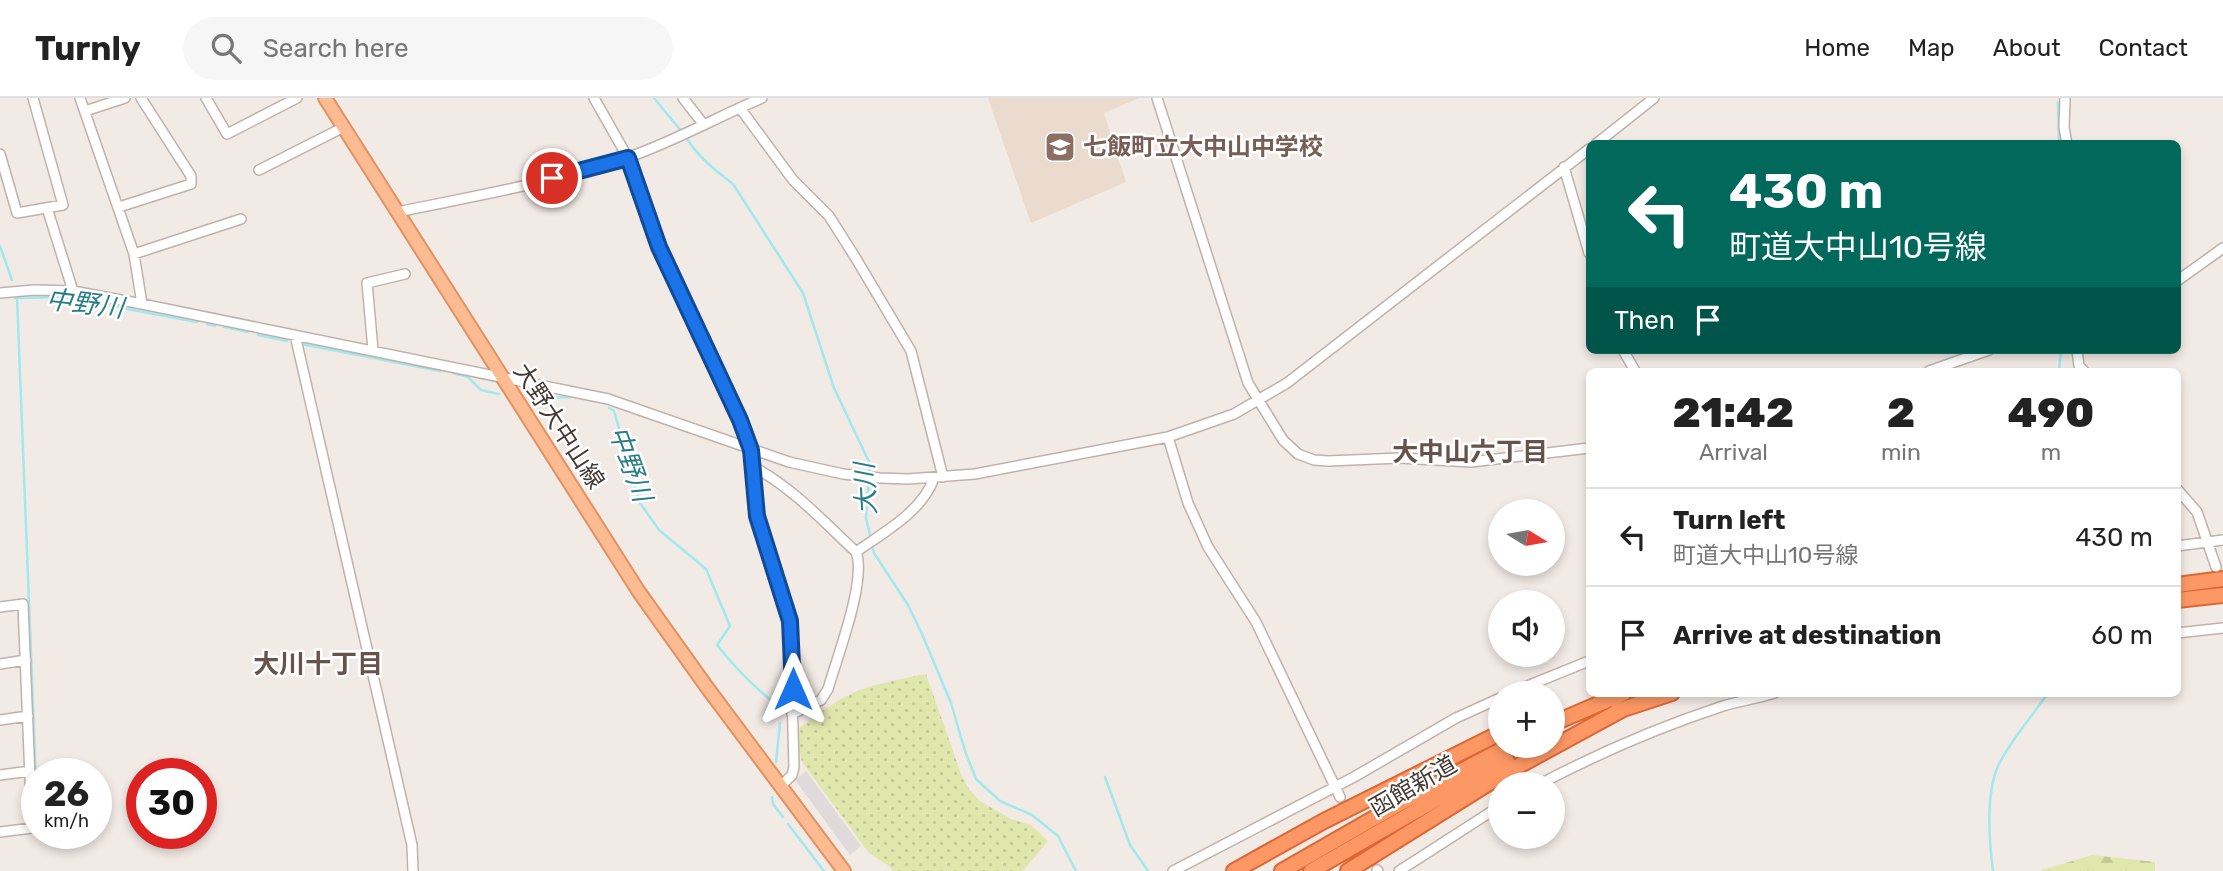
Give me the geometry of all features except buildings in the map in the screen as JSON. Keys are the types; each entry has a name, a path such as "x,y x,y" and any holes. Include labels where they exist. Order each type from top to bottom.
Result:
{"highway":[{"path":"2181,584 2220,573"},
{"path":"2181,600 2223,595"},
{"path":"1565,707 1591,697"},
{"path":"1565,718 1615,697"},
{"path":"1565,734 1623,709 1660,697"},
{"path":"1348,871 1500,776 1623,709"},
{"path":"1234,871 1360,803 1488,739"},
{"name":"函館新道","path":"1282,871 1404,801 1488,757"},
{"name":"函館新道","path":"1311,871 1475,777 1515,758"}],"main road":[{"name":"大野大中山線","path":"327,99 639,592 844,871"}],"street":[{"path":"0,154 17,213 63,205 33,98"},
{"path":"80,98 134,254 142,304"},
{"path":"85,111 125,98"},
{"path":"119,207 191,184 191,176 141,98"},
{"path":"206,98 228,134 297,98"},
{"path":"594,98 628,158 659,247 740,420 751,450 757,516 790,621 794,767 792,775 781,786"},
{"path":"683,98 700,127"},
{"path":"398,212 578,172 628,158 679,138 762,98"},
{"path":"1157,98 1248,383 1283,439 1298,454 1314,460 1400,458 1471,462 1586,448"},
{"path":"1601,140 1654,98"},
{"path":"2065,98 2066,140"},
{"path":"740,108 784,169 829,216 911,351 939,477 920,503 856,552"},
{"path":"259,170 344,127"},
{"path":"0,293 73,291 608,399 751,450 820,470 880,478 975,474 1168,437 1234,414 1287,383 1330,351 1586,151"},
{"path":"1564,167 1586,243"},
{"path":"47,208 73,291"},
{"path":"134,254 241,219"},
{"path":"2181,278 2223,248"},
{"path":"373,350 367,283 405,274"},
{"path":"295,335 412,845 413,871"},
{"path":"1938,368 1978,354"},
{"path":"1168,437 1188,503 1208,547 1256,622 1340,797"},
{"path":"752,466 800,499 856,552 859,561 859,574 828,689 821,700 792,714"},
{"path":"2181,494 2197,512 2220,573"},
{"path":"2181,545 2223,540"},
{"path":"0,607 23,604 30,758"},
{"path":"2181,633 2223,628"},
{"path":"0,664 26,660"},
{"path":"1540,681 1586,662"},
{"path":"1563,772 1659,729 1725,705 1758,697"},
{"path":"1173,871 1334,787 1456,718 1488,703"},
{"path":"0,720 28,716"},
{"path":"0,775 21,772"},
{"path":"1399,871 1488,814"},
{"path":"0,832 21,829"}],"shaded area":[{"name":"七飯町立大中山中学校","path":"988,98 1139,98 1104,113 1126,182 1031,223"},
{"path":"806,771 861,846 850,855 795,780"}],"green space":[{"path":"926,674 961,774 969,789 980,801 1011,819 1031,825 1048,841 1023,871 893,871 869,853 802,762 798,729 825,709 863,689"},
{"path":"2092,855 2155,862 2155,871 2039,871"}],"waterway":[{"name":"大川","path":"654,98 682,132"},
{"path":"2058,102 2059,140"},
{"name":"大川","path":"686,137 701,157 733,184 803,293 834,388 870,464 866,518 874,553 908,605 922,634 951,703 976,779 1000,801 1032,815 1058,836 1076,871"},
{"name":"中野川","path":"0,246 12,280"},
{"path":"17,297 35,758"},
{"name":"中野川","path":"15,298 63,297 197,322"},
{"name":"中野川","path":"207,324 215,326"},
{"name":"中野川","path":"224,327 248,332"},
{"name":"中野川","path":"258,335 287,341"},
{"name":"中野川","path":"301,344 440,371"},
{"path":"2059,368 2061,354"},
{"name":"中野川","path":"453,373 468,377 481,390 499,394"},
{"name":"中野川","path":"538,398 571,397"},
{"name":"中野川","path":"609,408 614,411 640,503 659,530 706,569 730,626 717,645 747,679 781,708 781,713"},
{"path":"1993,871 1989,817 1995,776 2010,746 2045,697"},
{"name":"中野川","path":"776,762 780,723"},
{"path":"1105,777 1130,845 1148,871"},
{"name":"中野川","path":"772,797 773,804 783,817"},
{"name":"中野川","path":"788,824 824,871"}],"tunnel":[{"path":"1340,797 1377,870"}],"place":[{"name":"七飯町立大中山中学校","path":"1060,147"}],"district":[{"name":"大中山六丁目","path":"1470,452"},
{"name":"大川十丁目","path":"318,664"}],"route":[{"path":"552,178 628,158 659,247 740,420 751,450 757,516 790,621 793,689"}]}
